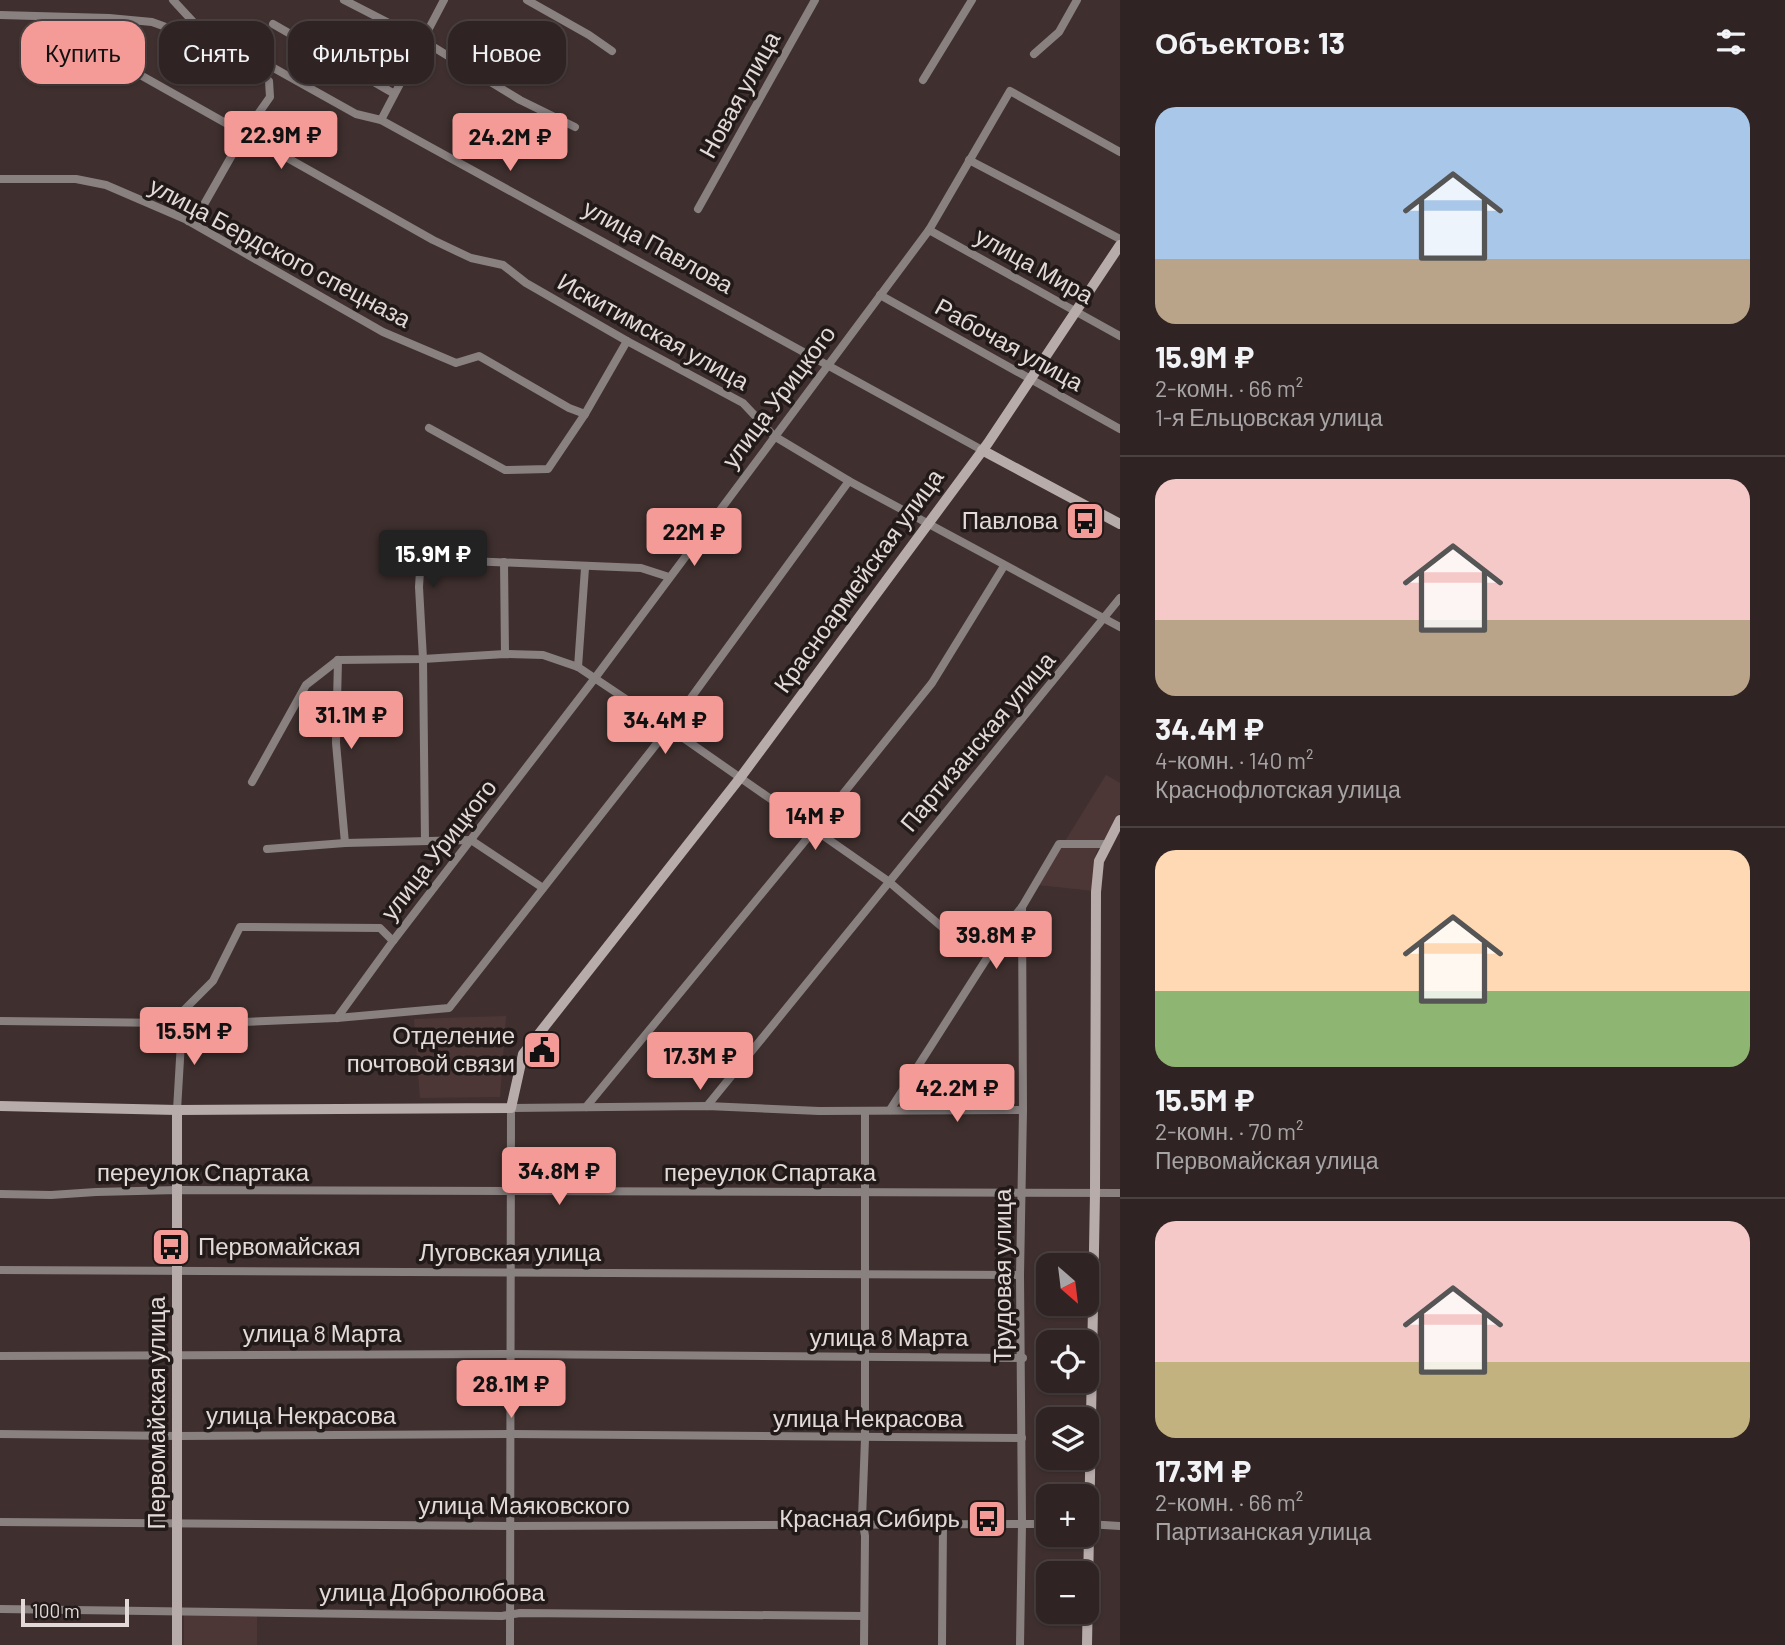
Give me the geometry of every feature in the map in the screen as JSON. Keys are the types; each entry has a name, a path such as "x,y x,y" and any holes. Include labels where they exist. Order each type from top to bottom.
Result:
{"street":[{"path":"173,0 192,21"},
{"path":"344,0 385,21"},
{"path":"432,21 444,0"},
{"path":"527,0 612,51"},
{"name":"Новая улица","path":"698,209 815,0"},
{"path":"923,80 972,0"},
{"path":"1034,54 1059,32 1077,0"},
{"name":"улица Павлова","path":"0,15 109,18 159,25"},
{"path":"274,25 393,93"},
{"path":"434,47 520,100 575,127"},
{"name":"улица Павлова","path":"274,69 356,114 381,120 1120,524"},
{"name":"Искитимская улица","path":"145,78 422,234 471,258 503,265 526,283 743,403 774,436 849,481 1120,627"},
{"path":"188,221 198,215 244,134 270,97 269,84"},
{"path":"381,120 398,84"},
{"name":"улица Урицкого","path":"337,1018 929,230 1010,91 1120,152"},
{"path":"969,160 1120,239"},
{"name":"улица Бердского спецназа","path":"0,179 76,180 106,185 188,221 383,332 456,363 479,356 569,408 585,414"},
{"name":"улица Мира","path":"929,230 1120,336"},
{"name":"Красноармейская улица","path":"511,1108 523,1054 740,778 982,450 1120,245"},
{"name":"Рабочая улица","path":"880,295 1120,429"},
{"path":"429,428 505,470 548,469 585,414 627,341"},
{"path":"0,1021 174,1020 181,1042 218,1023 337,1018 449,1008 669,728 849,481"},
{"path":"425,841 423,659 419,587 420,571 432,555 469,561 585,568 640,568 669,577"},
{"path":"504,562 505,654"},
{"path":"586,1108 932,683 1004,566"},
{"path":"578,667 585,568"},
{"name":"Партизанская улица","path":"707,1106 1120,598"},
{"path":"252,782 306,685 338,660 543,655 578,667 669,728 888,881 949,933 964,937 1012,919"},
{"path":"338,660 336,743 345,843"},
{"path":"1089,1484 1095,1193 1096,892 1099,861 1113,841 1120,820"},
{"path":"267,849 345,843 471,841 543,888"},
{"path":"890,1110 1012,919 1023,907 1059,844 1113,841"},
{"name":"Трудовая улица","path":"1020,1645 1023,907"},
{"path":"184,1010 212,981 240,927 380,928 393,941"},
{"name":"Первомайская улица","path":"177,1645 177,1110 181,1042"},
{"path":"0,1106 177,1110 707,1106 865,1111 1023,1110"},
{"path":"510,1645 511,1108"},
{"path":"864,1645 865,1536 862,1523 865,1439 865,1111"},
{"name":"переулок Спартака","path":"0,1194 178,1191 1120,1193"},
{"name":"Луговская улица","path":"0,1270 1020,1275"},
{"name":"улица 8 Марта","path":"0,1356 511,1354 1023,1358"},
{"name":"улица Некрасова","path":"0,1434 1022,1438"},
{"name":"улица Маяковского","path":"0,1522 511,1526 1036,1524"},
{"path":"942,1645 943,1523"},
{"path":"1099,1524 1120,1525"},
{"path":"1087,1645 1088,1547"},
{"name":"улица Добролюбова","path":"0,1609 864,1616"}],"shaded area":[{"path":"1106,775 1120,783 1120,813 1096,853 1094,891 1038,885"},
{"path":"506,1016 500,1097 420,1098 414,1019"},
{"path":"184,1613 257,1614 257,1645 184,1645"}],"place":[{"name":"Павлова","path":"1085,521"},
{"name":"Отделение почтовой связи","path":"542,1050"},
{"name":"Первомайская","path":"171,1247"},
{"name":"Красная Сибирь","path":"987,1519"}]}
